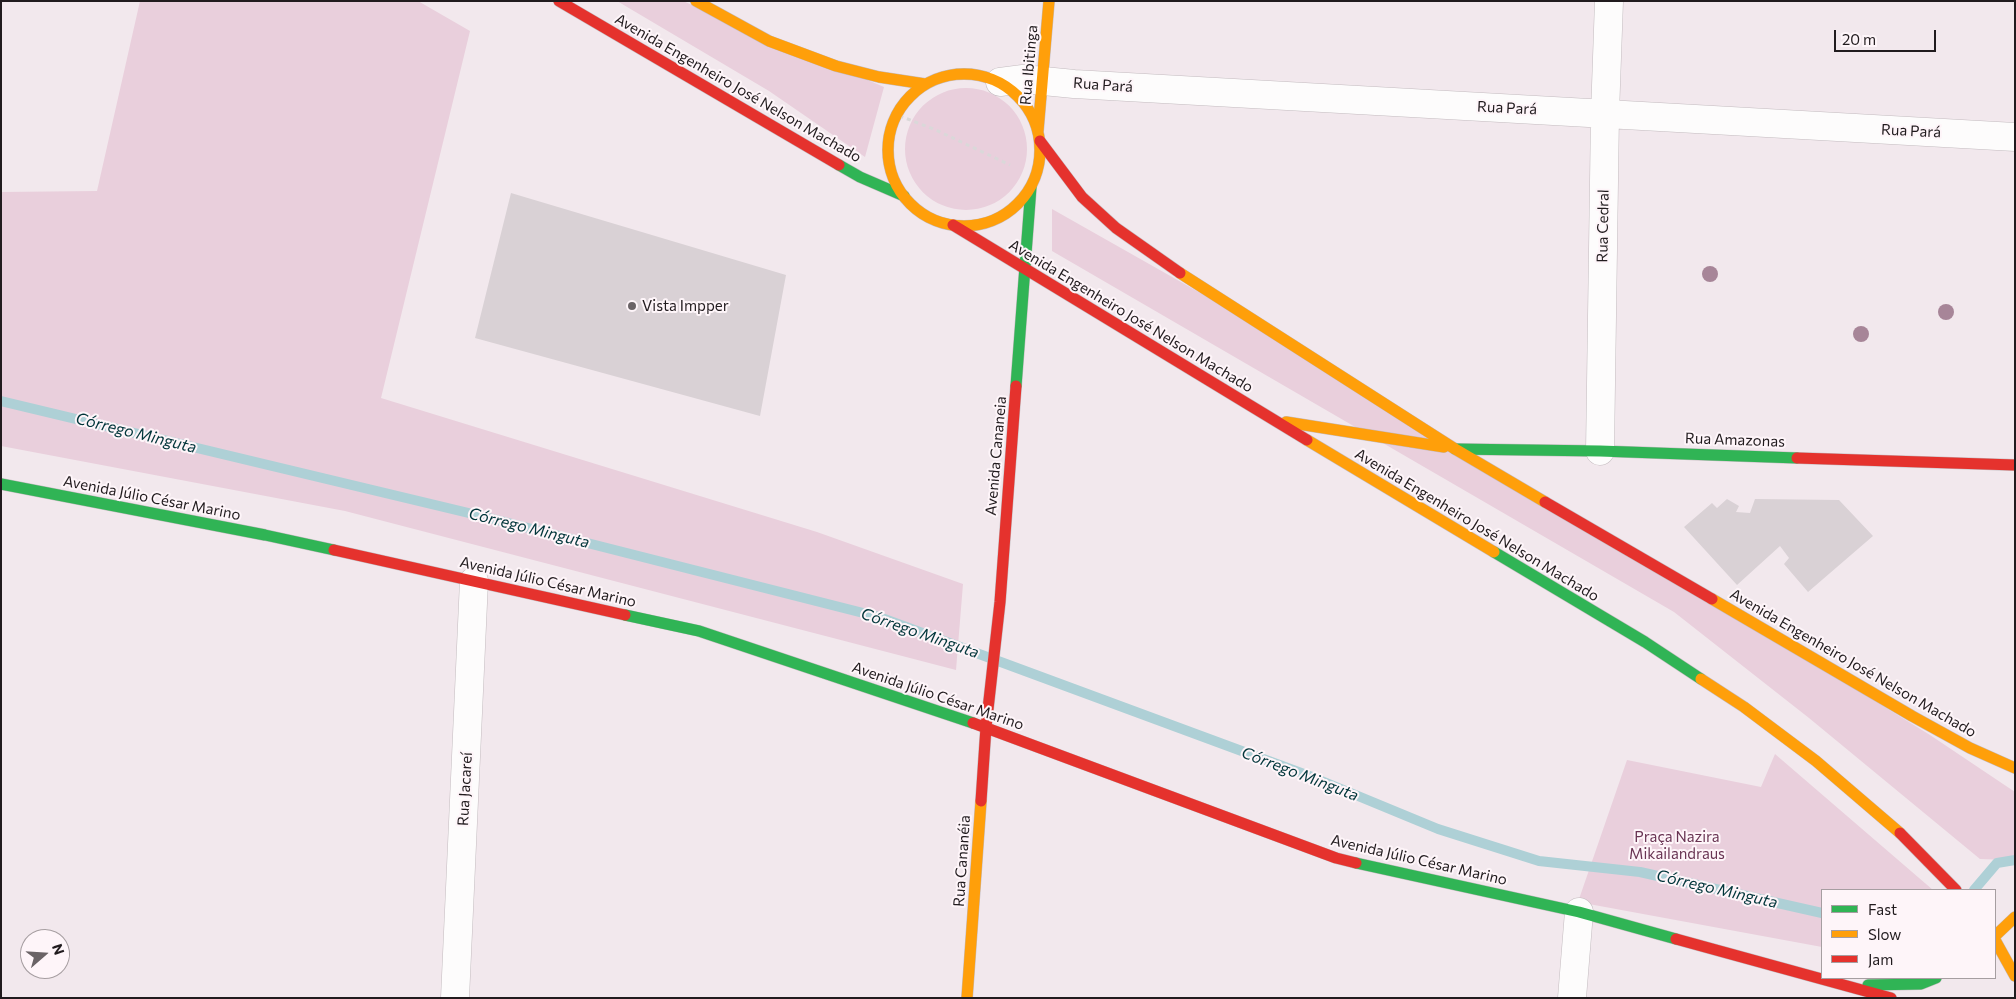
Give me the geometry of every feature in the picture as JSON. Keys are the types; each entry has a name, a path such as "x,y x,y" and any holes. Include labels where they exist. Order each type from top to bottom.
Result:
{"main road":[{"name":"Avenida Engenheiro José Nelson Machado","path":"559,1 860,177 904,196"},
{"path":"696,1 769,40 836,66 879,77 925,84"},
{"name":"Rua Ibitinga","path":"1033,183 1040,157 1039,136 1048,1"},
{"path":"1000,82 982,75 962,73 943,76 925,84 909,97 896,115 890,135 888,156 894,178 904,196 918,210 934,220 954,225 976,225 998,218 1017,205 1033,183"},
{"name":"Avenida Engenheiro José Nelson Machado","path":"1000,82 1017,94 1030,111 1039,136 1058,166 1082,197 1116,228 1164,264 1455,449 1912,716 1970,748 2015,768"},
{"name":"Avenida Cananeia","path":"986,727 1000,602 1033,183"},
{"name":"Avenida Engenheiro José Nelson Machado","path":"954,225 1273,420 1645,642 1744,707 1824,767 1912,843 1955,889"},
{"path":"1273,420 1455,449"},
{"name":"Rua Amazonas","path":"1455,449 1600,451 2015,464"},
{"name":"Avenida Júlio César Marino","path":"1,484 265,535 699,631 986,727 1336,858 1579,912 1821,978"},
{"name":"Rua Cananéia","path":"967,998 986,727"},
{"path":"1996,937 2015,917"},
{"path":"1996,940 2015,976"},
{"name":"Avenida Júlio César Marino","path":"1825,979 1891,998"},
{"name":"Avenida Júlio César Marino","path":"1851,986 1921,984 1934,979"}],"street":[{"name":"Rua Cedral","path":"1600,451 1605,114 1609,1"},
{"name":"Rua Pará","path":"1000,82 1023,79 2015,137"},
{"name":"Rua Jacareí","path":"455,998 474,581"},
{"path":"1572,998 1579,912"}],"path":[{"path":"896,115 936,130 1016,168 1033,183"}],"green space":[{"path":"140,1 418,1 470,31 381,398 817,532 963,584 956,670 345,511 1,446 1,192 97,191"},
{"path":"617,1 683,1 884,87 865,157 769,91"},
{"path":"966,88 978,89 989,93 1000,98 1009,106 1017,115 1022,126 1026,137 1026,161 1022,172 1017,183 1009,192 1000,200 989,205 978,209 966,210 954,209 943,205 932,200 923,192 915,183 910,172 906,161 905,149 906,137 910,126 915,115 923,106 932,98 943,93 954,89"},
{"path":"1052,209 1370,389 1930,735 2015,792 2015,854 2008,860 1980,859 1809,718 1674,612 1052,251"},
{"name":"Praça Nazira Mikailandraus","path":"1775,754 1932,889 1821,889 1821,947 1578,902 1627,760 1761,787"}],"building":[{"name":"Vista Impper","path":"511,193 786,275 760,416 475,338"},
{"path":"1727,499 1739,506 1736,512 1750,513 1755,499 1839,500 1873,536 1808,592 1784,564 1789,558 1780,546 1737,585 1684,527 1712,503 1717,508"}],"waterway":[{"name":"Córrego Minguta","path":"1,401 477,515 879,617 1312,777 1438,829 1539,861 1640,872 1821,913"},
{"name":"Córrego Minguta","path":"1975,889 1997,863 2015,860"}],"traffic: fast":[{"path":"839,165 860,177 904,196"},
{"path":"1016,386 1031,187"},
{"path":"1455,449 1600,451 1797,458"},
{"path":"1,484 334,550"},
{"path":"1494,552 1645,642 1701,679"},
{"path":"625,615 699,631 973,723"},
{"path":"1356,863 1579,912 1676,939"},
{"path":"1868,985 1921,984 1934,979"}],"traffic: slow":[{"path":"696,1 769,41 836,66 879,77 925,84"},
{"path":"1038,131 1049,1"},
{"path":"964,74 993,80 1018,96 1034,121 1040,150 1034,179 1018,204 993,220 964,226 935,220 910,204 894,179 888,150 894,121 910,96 935,80 964,74"},
{"path":"1180,273 1455,449 1545,502"},
{"path":"1286,422 1444,447"},
{"path":"1307,440 1494,552"},
{"path":"1712,599 1912,716 1970,748 2015,768"},
{"path":"1701,679 1744,707 1816,761 1900,833"},
{"path":"967,998 981,801"},
{"path":"1996,935 2015,917"},
{"path":"1996,942 2015,976"}],"traffic: jam":[{"path":"559,1 839,165"},
{"path":"1040,141 1082,197 1116,228 1180,273"},
{"path":"953,225 1307,440"},
{"path":"981,801 986,727 1000,602 1016,386"},
{"path":"1797,458 2015,465"},
{"path":"1545,502 1712,599"},
{"path":"334,550 625,615"},
{"path":"973,723 1336,858 1356,863"},
{"path":"1900,833 1955,889"},
{"path":"1676,939 1821,979"},
{"path":"1822,979 1891,998"}],"place":[{"name":"Vista Impper","path":"632,306"}]}
